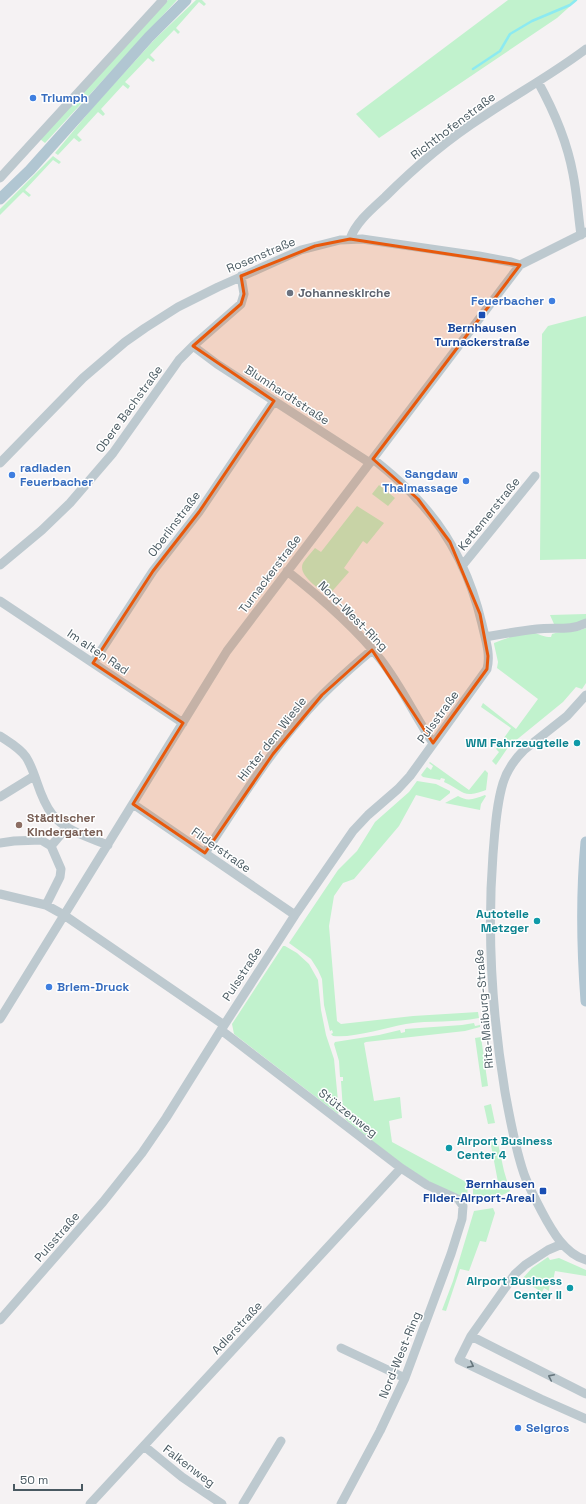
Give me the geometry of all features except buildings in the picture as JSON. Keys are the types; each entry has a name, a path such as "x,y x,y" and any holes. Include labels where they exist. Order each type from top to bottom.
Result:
{"main road":[{"path":"0,199 30,170 139,48 186,0"},
{"path":"586,842 582,890 582,933 586,1001"}],"street":[{"path":"0,178 163,0"},
{"name":"Richthofenstraße","path":"350,239 356,227 371,210 424,161 465,128 586,50"},
{"path":"520,265 583,233 573,174 566,146 552,107 538,82"},
{"path":"17,159 30,170"},
{"name":"Rosenstraße","path":"0,463 83,378 125,342 178,307 241,276 278,260 315,246 350,239 499,259 520,265"},
{"name":"Turnackerstraße","path":"0,1019 227,651 520,265"},
{"name":"Obere Bachstraße","path":"0,565 58,516 84,488 123,440 179,360 241,304 244,294 241,276"},
{"name":"Blumhardtstraße","path":"193,346 217,364 274,401 371,461"},
{"name":"Oberlinstraße","path":"93,663 153,572 213,493 274,401"},
{"name":"Kettemerstraße","path":"371,461 408,489 428,510 450,542 475,598 485,637"},
{"name":"Kettemerstraße","path":"462,566 535,476"},
{"name":"Nord-West-Ring","path":"288,572 324,602 372,650 400,688 434,743"},
{"name":"Im alten Rad","path":"0,601 183,723"},
{"path":"485,637 539,629 569,629 586,623"},
{"name":"Pulsstraße","path":"0,1320 132,1167 163,1123 222,1027 294,915 353,831 410,776 487,669 488,656 485,637"},
{"name":"Hinter dem Wiesle","path":"205,853 273,754 297,723 322,695 372,650"},
{"name":"Rita-Maiburg-Straße","path":"586,695 567,716 524,750 508,772 500,794 497,814 491,891 490,945 500,1065 518,1156 529,1187 552,1229 562,1244 586,1260"},
{"path":"0,736 26,757 30,764 38,788 52,814 67,827 108,845"},
{"path":"0,797 34,776"},
{"name":"Filderstraße","path":"133,804 294,915"},
{"path":"51,846 67,827"},
{"path":"0,843 41,840 51,846 61,869 60,877 46,905"},
{"name":"Stützenweg","path":"0,894 46,905 64,915 222,1027 401,1168 427,1185 458,1199 463,1208"},
{"name":"Adlerstraße","path":"90,1504 401,1168"},
{"name":"Nord-West-Ring","path":"341,1504 380,1431 405,1378 451,1254 462,1219 463,1208"},
{"path":"562,1244 554,1246 543,1253 515,1274 471,1336 459,1360 586,1419"},
{"path":"471,1336 586,1394"},
{"path":"341,1348 405,1378"},
{"path":"243,1504 281,1441"},
{"name":"Falkenweg","path":"144,1446 182,1477 222,1504"}],"highlighted area":[{"path":"350,239 520,265 373,459 418,499 450,542 480,614 488,656 487,669 433,743 372,650 322,695 273,754 205,853 133,804 183,723 93,663 153,571 199,512 274,401 193,346 241,304 244,294 241,276 315,246"}],"green space":[{"path":"168,0 177,0 45,143 40,139"},
{"path":"196,0 202,0 206,4 204,6 199,2 176,28 180,32 178,34 174,30 150,55 155,60 153,62 148,58 125,82 130,86 128,89 123,85 101,109 105,114 103,116 98,112 77,135 82,140 79,142 74,138 58,155 55,153 94,106 155,39"},
{"path":"508,0 577,0 557,18 379,138 356,114"},
{"path":"53,156 61,162 59,164 53,160 25,190 31,195 29,197 23,192 0,215 0,209"},
{"path":"586,316 586,559 540,560 542,334 548,326"},
{"path":"379,485 395,498 388,506 372,494"},
{"path":"357,506 384,523 367,544 363,541 344,568 349,572 328,596 306,577 302,568 303,563 315,548 321,552"},
{"path":"586,614 586,620 579,624 554,624 550,615"},
{"path":"586,628 586,683 582,689 576,687 563,702 509,746 496,765 492,761 499,752 496,749 511,728 481,707 483,703 516,729 538,699 497,668 498,662 494,643 526,633 535,633 551,637 552,634"},
{"path":"430,762 469,790 485,770 488,773 486,790 478,793 467,794 444,782 445,779 441,778 440,780 423,777 421,775 427,767 431,770 433,766 429,763"},
{"path":"417,781 436,784 450,791 450,793 440,801 416,795 399,826 354,879 343,883 334,896 329,926 337,1021 341,1024 413,1016 478,1012 479,1018 406,1024 351,1036 333,1036 331,1034 333,1033 332,1030 330,1031 324,1005 322,979 318,970 311,959 289,943 338,870 357,851 375,822 409,792"},
{"path":"485,795 486,796 481,804 480,810 445,803 458,796 465,799 474,799"},
{"path":"283,946 297,953 309,964 318,980 321,1010 326,1035 334,1059 338,1114 234,1034 232,1024"},
{"path":"474,1023 475,1026 480,1025 480,1027 465,1031 364,1043 374,1101 400,1097 402,1118 389,1121 392,1142 468,1183 467,1198 436,1186 396,1160 346,1120 343,1111 341,1081 343,1081 343,1077 340,1077 339,1061 334,1044 335,1042 400,1030 401,1033 405,1032 405,1029"},
{"path":"481,1037 488,1086 482,1087 475,1038"},
{"path":"491,1104 495,1123 488,1124 484,1106"},
{"path":"497,1139 510,1191 492,1199 473,1202 473,1188 496,1184 498,1182 490,1140"},
{"path":"493,1208 495,1213 486,1242 480,1241 469,1271 460,1269 446,1311 442,1310 453,1281 474,1211"},
{"path":"548,1257 550,1260 559,1258 586,1270 586,1276 555,1271 553,1281 550,1281 549,1291 544,1288 542,1292 525,1282 527,1281 523,1278 532,1268"}],"waterway":[{"path":"473,69 500,51 510,34 532,21 570,5 576,0"}],"place":[{"name":"Triumph","path":"33,98"},
{"name":"Johanneskirche","path":"290,293"},
{"name":"Feuerbacher","path":"552,301"},
{"name":"Bernhausen Turnackerstraße","path":"482,315"},
{"name":"radladen Feuerbacher","path":"12,475"},
{"name":"Sangdaw Thaimassage","path":"466,481"},
{"name":"WM Fahrzeugteile","path":"577,743"},
{"name":"Städtischer Kindergarten","path":"19,825"},
{"name":"Autoteile Metzger","path":"537,921"},
{"name":"Briem-Druck","path":"49,987"},
{"name":"Airport Business Center 4","path":"449,1148"},
{"name":"Bernhausen Filder-Airport-Areal","path":"543,1191"},
{"name":"Airport Business Center II","path":"570,1288"},
{"name":"Selgros","path":"518,1428"}]}
